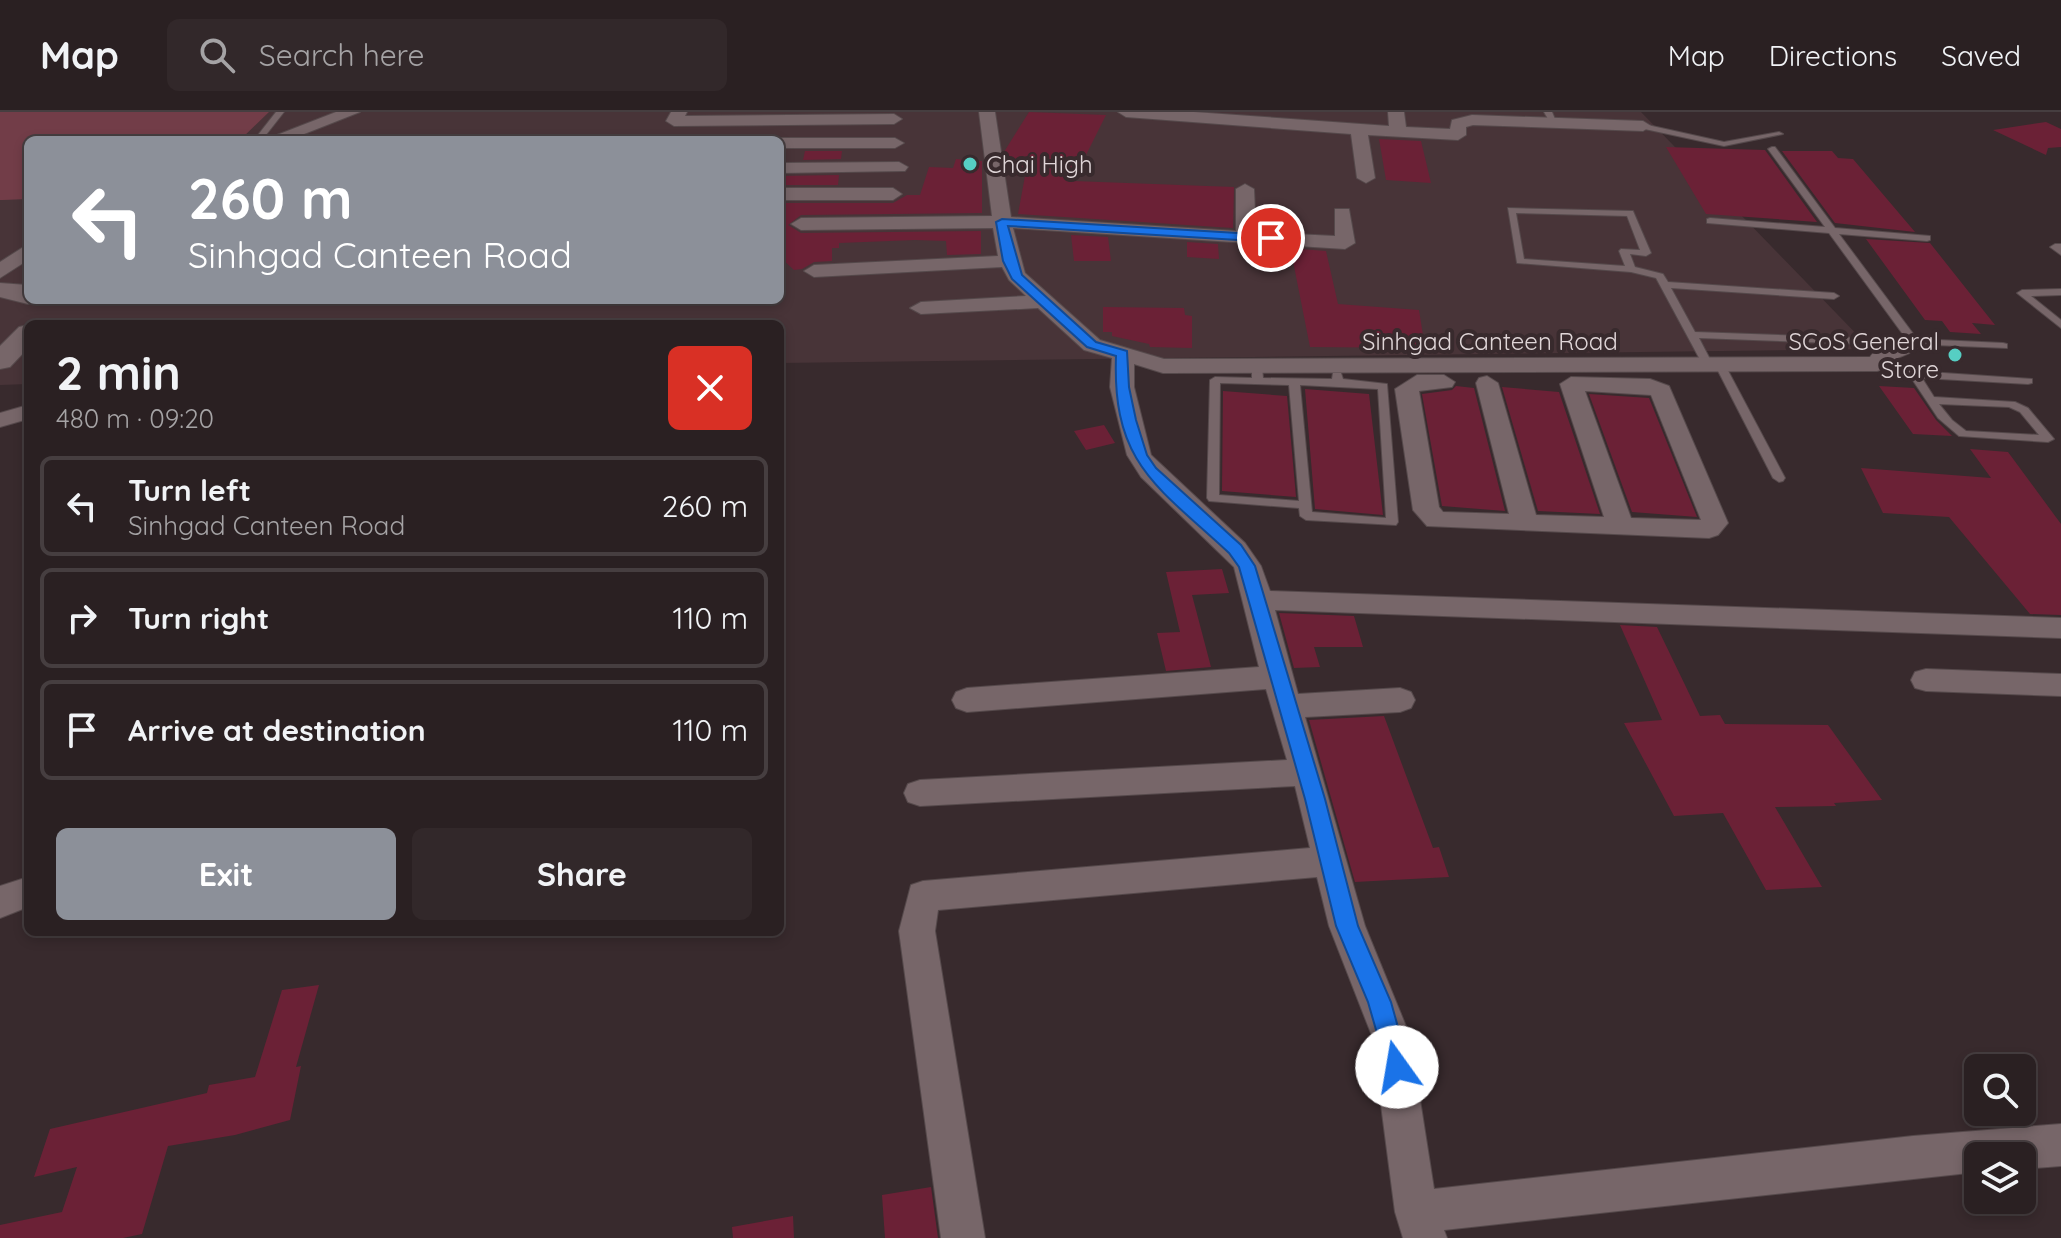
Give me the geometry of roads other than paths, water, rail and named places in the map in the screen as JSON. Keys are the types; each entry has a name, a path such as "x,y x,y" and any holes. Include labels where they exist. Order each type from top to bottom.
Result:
{"street":[{"path":"284,136 352,112"},
{"path":"679,112 674,121 783,116 894,119"},
{"name":"Sinhgad Canteen Road","path":"987,112 1002,222 1009,261 1016,276 1092,345 1163,366 1257,374 1601,376 1714,365 1877,364"},
{"path":"1126,112 1302,119 1359,130 1458,135 1458,124 1470,116 1551,118 1643,126"},
{"path":"1396,112 1398,132"},
{"path":"780,136 783,116"},
{"path":"1359,130 1366,178"},
{"path":"784,142 896,141 892,156 901,157 887,224"},
{"path":"784,168 899,167"},
{"path":"1245,189 1246,237"},
{"path":"784,194 893,194"},
{"path":"801,224 1002,222 1345,243 1342,213"},
{"path":"0,272 24,253"},
{"path":"814,271 1009,261"},
{"path":"0,290 18,290 24,294"},
{"path":"921,308 1043,301"},
{"path":"0,361 24,337"},
{"path":"1877,364 1883,354 1912,343"},
{"path":"1123,354 1122,387 1139,455 1150,471 1235,549 1247,566 1259,600 1347,926 1391,1036 1420,1225 1882,1161 2061,1145"},
{"path":"1601,376 1661,391 1715,523 1709,529 1436,520 1426,510 1407,389 1417,382 1571,384 1601,376"},
{"path":"1487,383 1525,523"},
{"path":"1571,384 1621,527"},
{"path":"0,420 24,413"},
{"path":"1259,600 2061,628"},
{"path":"1926,680 2061,685"},
{"path":"967,700 1282,692 1400,700"},
{"path":"920,793 1307,772"},
{"path":"963,1238 917,931 923,896 1331,861"},
{"path":"0,902 24,893"}],"lane":[{"path":"261,136 280,112"},
{"path":"1643,126 1724,144 1779,134"},
{"path":"1772,149 1912,343 2003,346"},
{"path":"1631,269 1624,251 1646,253 1630,213 1511,210 1520,261 1655,273 1666,285 1692,335 1714,365 1779,478"},
{"path":"1710,221 1927,238"},
{"path":"1666,285 1834,296"},
{"path":"2061,292 2022,293 2061,325"},
{"path":"1692,335 1859,341"},
{"path":"1877,364 1914,374 2028,381"},
{"path":"1294,382 1306,516 1392,522 1383,386 1337,374 1294,382 1257,374 1215,380 1213,498 1305,505"},
{"path":"1914,374 1932,400 1954,429 1963,434 2048,439 2019,407 1932,400"}],"place":[{"name":"Chai High","path":"970,164"},
{"name":"SCoS General Store","path":"1955,355"}]}
